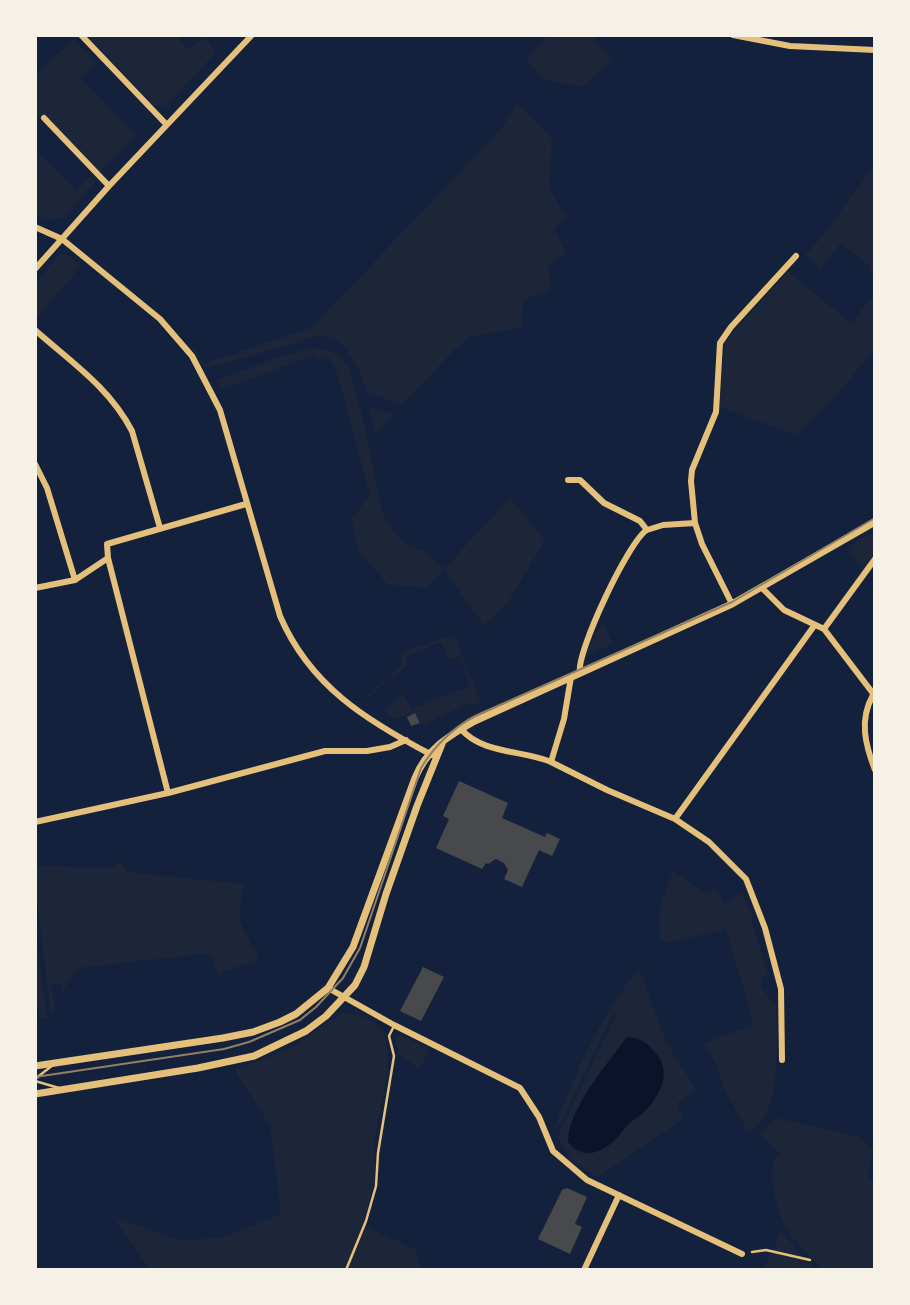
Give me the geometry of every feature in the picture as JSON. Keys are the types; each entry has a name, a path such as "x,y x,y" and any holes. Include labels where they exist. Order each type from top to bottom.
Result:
{"street":[{"path":"81,35 166,124"},
{"path":"35,270 108,186 252,35"},
{"path":"733,35 790,46 875,50"},
{"path":"44,118 108,186"},
{"path":"35,227 62,239 160,320 191,356 220,410 280,616 316,676 335,694 437,758"},
{"path":"732,604 702,544 695,523 692,470 716,412 720,343 731,327 796,256"},
{"path":"35,330 93,378 124,416 132,431 160,528"},
{"path":"35,464 47,488 75,580"},
{"path":"568,480 580,480 604,503 640,521 647,530"},
{"path":"168,793 108,558 107,544 246,504"},
{"path":"35,1066 199,1042 253,1031 296,1014 328,988 353,947 415,778 428,753 461,729 732,604 875,522"},
{"path":"580,672 582,653 622,565 640,534 663,525 695,523"},
{"path":"35,588 75,580 108,558"},
{"path":"824,629 875,559"},
{"path":"762,588 784,610 824,629 874,695 865,708 863,724 875,770"},
{"path":"676,819 814,626"},
{"path":"551,762 564,719 571,677"},
{"path":"461,729 472,740 551,762 607,790 676,819 709,842 746,879 765,928 780,989 782,1060"},
{"path":"35,822 168,793 325,751 367,751 390,747 406,740"},
{"path":"35,1094 198,1068 254,1056 306,1031 326,1016 344,998 364,967 386,894 442,744"},
{"path":"328,988 394,1025 520,1088 539,1117 552,1151 587,1180 742,1254"},
{"path":"583,1270 620,1195"}],"lane":[{"path":"346,1270 366,1221 376,1186 378,1153 394,1056 389,1036 394,1025"},
{"path":"35,1080 56,1063"},
{"path":"35,1080 62,1089"}],"path":[{"path":"742,1254 766,1250 810,1260"}],"shaded area":[{"path":"86,35 177,35 187,49 206,37 215,53 171,101 164,106 155,106"},
{"path":"548,35 599,35 595,39 598,46 613,59 583,87 543,79 526,59"},
{"path":"74,39 96,63 81,78 136,136 98,173 43,114 35,121 35,75"},
{"path":"516,103 552,139 549,188 566,217 554,229 566,253 548,264 551,289 524,300 521,328 469,337 402,405 368,392 350,355 344,347 328,337 317,336 220,365 204,367 190,345 206,363 311,328 503,127"},
{"path":"35,149 76,191 91,176 96,181 64,218 47,220 35,215"},
{"path":"875,164 875,276 869,271 871,268 841,243 820,269 805,255 822,237"},
{"path":"65,253 81,266 35,320 35,282 60,254"},
{"path":"788,272 851,323 875,294 875,349 842,389 796,435 719,407 725,340"},
{"path":"311,348 326,349 339,355 350,370 382,512 406,545 424,551 444,569 510,498 545,540 507,604 484,626 444,570 426,588 387,584 357,549 352,518 370,495 337,373 328,356 318,360 315,355 223,389 217,380 278,357"},
{"path":"369,405 394,414 375,434"},
{"path":"875,531 875,553 863,571 847,547"},
{"path":"602,622 613,644 588,655 586,653"},
{"path":"454,635 481,702 472,706 470,703 422,725 415,711 397,718 386,714 385,709 403,693 411,709 470,686 459,656 449,660 441,642 405,657 407,665 362,700 401,665 402,652"},
{"path":"120,861 127,872 243,884 239,920 259,959 218,974 210,953 77,968 62,993 60,983 51,984 55,1009 51,1017 35,866 111,868"},
{"path":"673,871 707,894 714,888 724,903 741,893 753,916 751,919 768,974 761,985 776,1005 777,1055 773,1095 767,1112 759,1124 748,1131 725,1091 717,1066 703,1043 754,1025 726,929 667,943 659,937 660,907"},
{"path":"36,935 47,1017 40,1019 35,1008"},
{"path":"639,968 666,1042 696,1090 677,1103 683,1119 598,1177 571,1161 558,1136 615,1017 614,1011 562,1121 554,1130 590,1045 625,986","holes":["627,1038 650,1104 641,1115 588,1154 573,1148 576,1113"]},
{"path":"342,1013 360,1016 376,1023 387,1045 387,1071 375,1138 375,1180 363,1222 369,1228 415,1249 422,1270 150,1270 113,1217 182,1241 224,1237 281,1214 270,1126 235,1070 292,1047"},
{"path":"400,1035 430,1049 419,1069 399,1054 395,1038"},
{"path":"627,1037 646,1043 660,1060 664,1076 659,1092 648,1107 607,1147 594,1152 580,1151 568,1142 574,1115 590,1087"},
{"path":"776,1118 860,1137 873,1149 868,1175 875,1185 875,1270 823,1270 789,1233 776,1201 772,1181 773,1164 779,1153 761,1134"},
{"path":"781,1231 815,1270 764,1269"}],"building":[{"path":"415,713 420,723 411,726 407,717"},
{"path":"459,781 508,803 502,818 545,837 547,833 560,839 552,856 539,850 522,887 504,879 508,870 504,863 496,859 486,863 482,869 436,848 449,819 443,816"},
{"path":"423,967 444,977 421,1021 400,1011"},
{"path":"567,1188 587,1197 575,1224 582,1227 570,1254 538,1239 562,1190"}],"tram line":[{"path":"35,1077 224,1049 249,1042 300,1020 343,978 360,948 421,768 451,732 475,716 732,602 875,518"}]}
